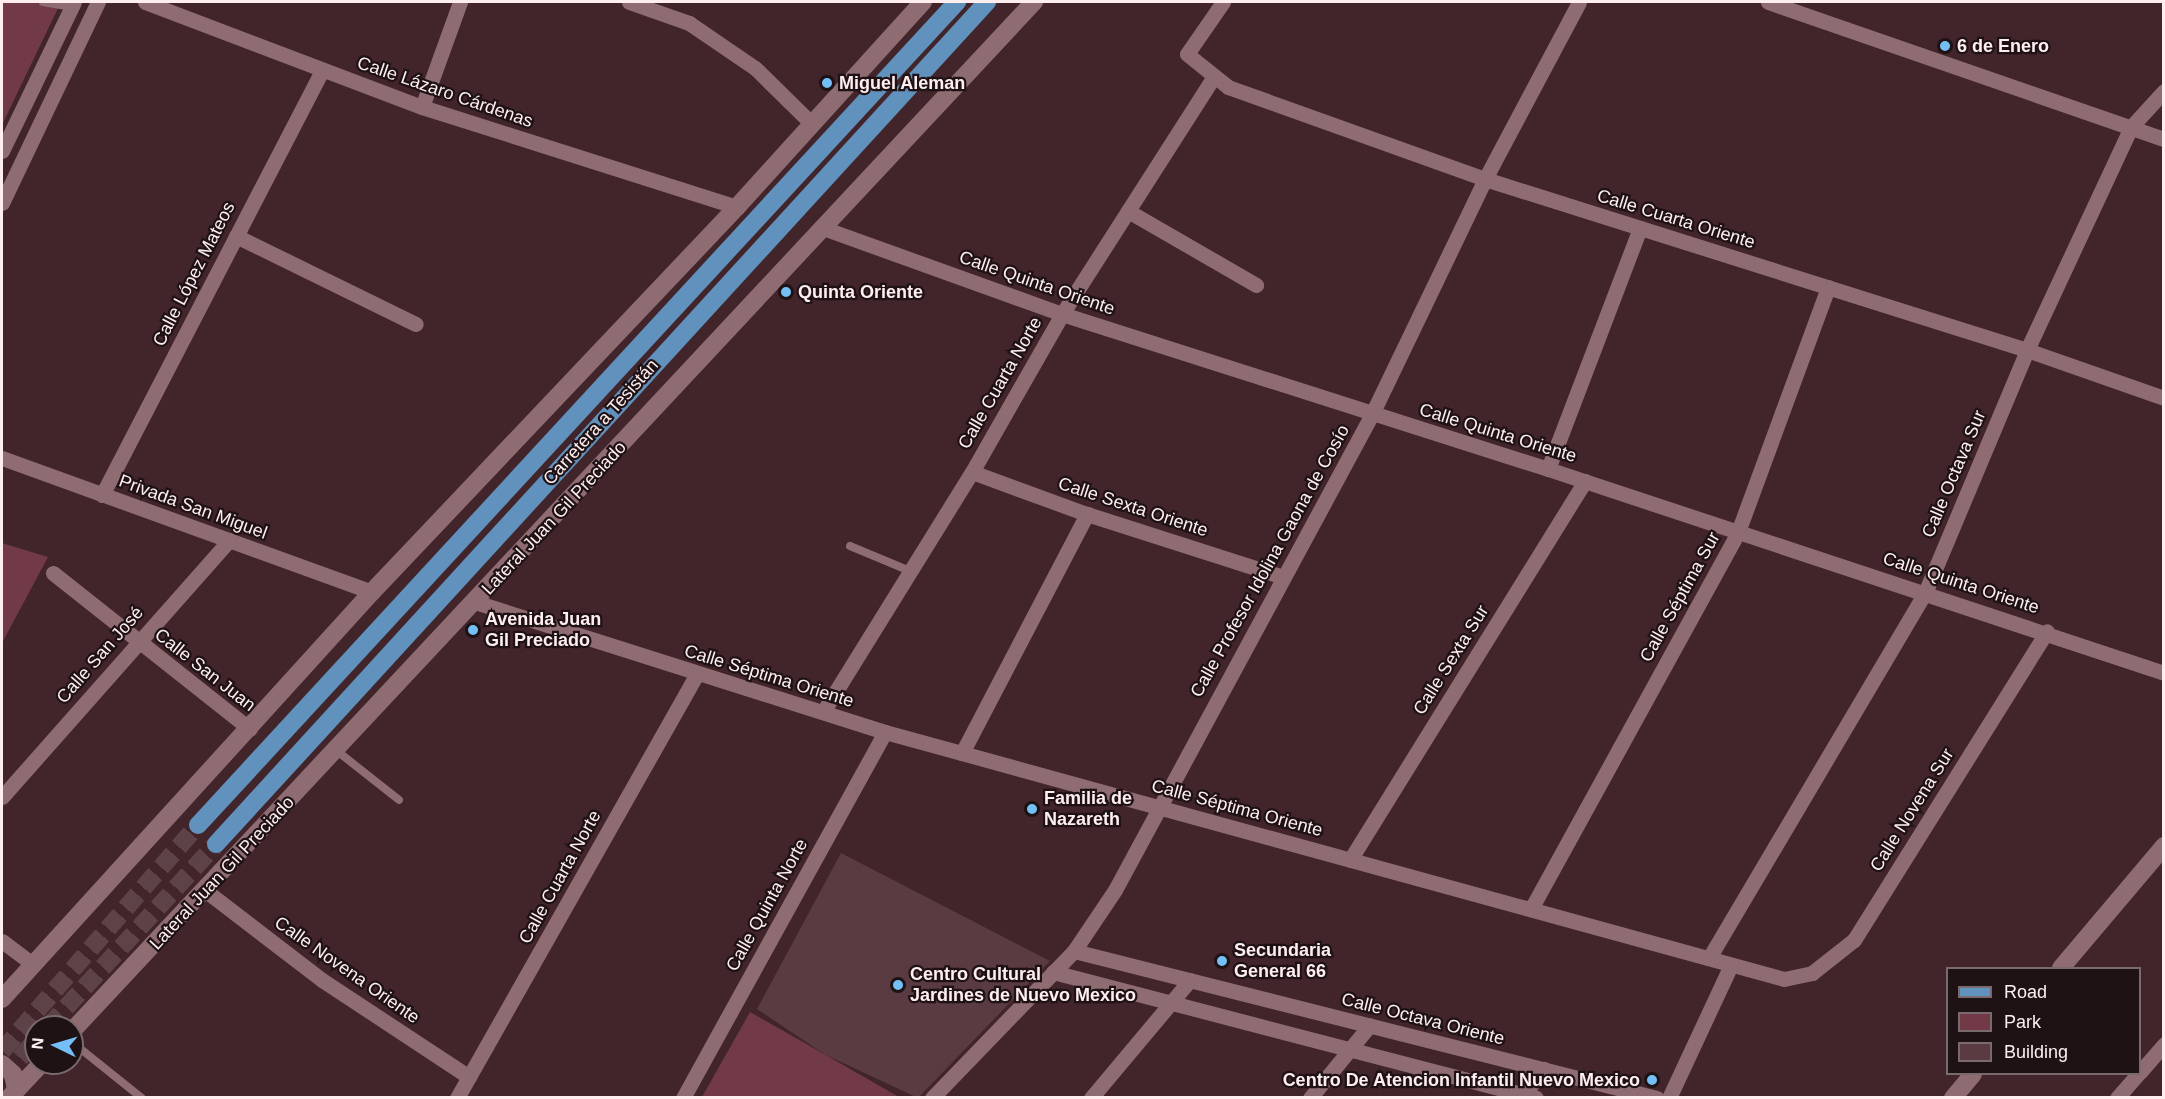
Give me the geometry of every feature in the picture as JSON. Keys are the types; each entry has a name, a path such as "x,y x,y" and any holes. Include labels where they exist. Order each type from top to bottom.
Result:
{"main road":[{"path":"2,999 250,729 372,592 736,207 923,2"},
{"name":"Carretera a Tesistán","path":"198,825 957,2"},
{"name":"Carretera a Tesistán","path":"216,844 987,2"},
{"name":"Lateral Juan Gil Preciado","path":"84,1018 337,751 1034,2"},
{"path":"2063,967 2163,846"},
{"path":"2,1064 13,1074 10,1094"},
{"path":"10,1094 30,1075"},
{"path":"1953,1098 1972,1075"}],"street":[{"path":"2,203 98,2"},
{"name":"Calle Lázaro Cárdenas","path":"145,2 422,107 736,207"},
{"path":"422,107 460,2"},
{"path":"629,2 689,23 755,69 811,123"},
{"name":"Calle Cuarta Oriente","path":"1223,2 1187,54 1228,87 1485,179 2027,350 2163,398"},
{"name":"Calle Profesor Idolina Gaona de Cosío","path":"932,1098 1074,951 1115,890 1372,414 1485,179 1579,2"},
{"path":"1768,2 2163,139"},
{"path":"21,162 2,152 73,4"},
{"name":"Calle López Mateos","path":"102,495 322,71"},
{"name":"Calle Cuarta Norte","path":"823,712 972,472 1062,314 1214,76"},
{"name":"Calle Octava Sur","path":"1709,958 1925,593 2027,350 2131,127 2163,91"},
{"path":"1128,211 1256,285"},
{"name":"Calle Quinta Oriente","path":"823,228 1062,314 2161,668"},
{"path":"1548,469 1640,228"},
{"path":"236,236 416,324"},
{"name":"Calle Séptima Sur","path":"1531,909 1738,532 1828,287"},
{"name":"Privada San Miguel","path":"2,459 372,592"},
{"name":"Calle Sexta Oriente","path":"972,472 1087,514 1283,577"},
{"name":"Calle Sexta Sur","path":"1350,860 1585,481"},
{"path":"962,753 1087,514"},
{"name":"Calle San José","path":"2,797 136,642 229,540"},
{"name":"Calle San Juan","path":"53,573 136,642 250,729"},
{"name":"Calle Séptima Oriente","path":"475,602 696,675 885,732 1784,979"},
{"name":"Calle Novena Sur","path":"1784,979 1812,973 1854,939 2047,632"},
{"name":"Calle Cuarta Norte","path":"457,1098 696,675"},
{"name":"Calle Quinta Norte","path":"683,1098 885,732"},
{"name":"Calle Novena Oriente","path":"206,891 322,980 469,1077"},
{"path":"2,941 32,964"},
{"name":"Calle Octava Oriente","path":"1074,951 1657,1098"},
{"path":"1670,1098 1731,965"},
{"path":"1053,972 1527,1096 1544,1069"},
{"path":"1091,1098 1190,980"},
{"path":"1310,1098 1370,1025"},
{"path":"2141,1071 2163,1044"},
{"path":"2117,1098 2137,1075"}],"lane":[{"path":"43,2 73,4"},
{"path":"850,546 910,571"},
{"path":"337,751 399,800"},
{"path":"84,1052 142,1098"}],"green space":[{"path":"2,2 61,2 2,125"},
{"path":"2,543 48,557 2,643"},
{"path":"750,1012 824,1054 899,1097 702,1097"}],"building":[{"name":"Centro Cultural Jardines de Nuevo Mexico","path":"841,853 1050,961 918,1098 824,1054 757,1009"}],"tunnel":[{"path":"2,1051 198,825"},
{"path":"59,1015 216,844"},
{"path":"2,1078 24,1053"}],"place":[{"name":"6 de Enero","path":"1945,46"},
{"name":"Miguel Aleman","path":"827,83"},
{"name":"Quinta Oriente","path":"786,292"},
{"name":"Avenida Juan Gil Preciado","path":"473,630"},
{"name":"Familia de Nazareth","path":"1032,809"},
{"name":"Secundaria General 66","path":"1222,961"},
{"name":"Centro Cultural Jardines de Nuevo Mexico","path":"898,985"},
{"name":"Centro De Atencion Infantil Nuevo Mexico","path":"1652,1080"}]}
